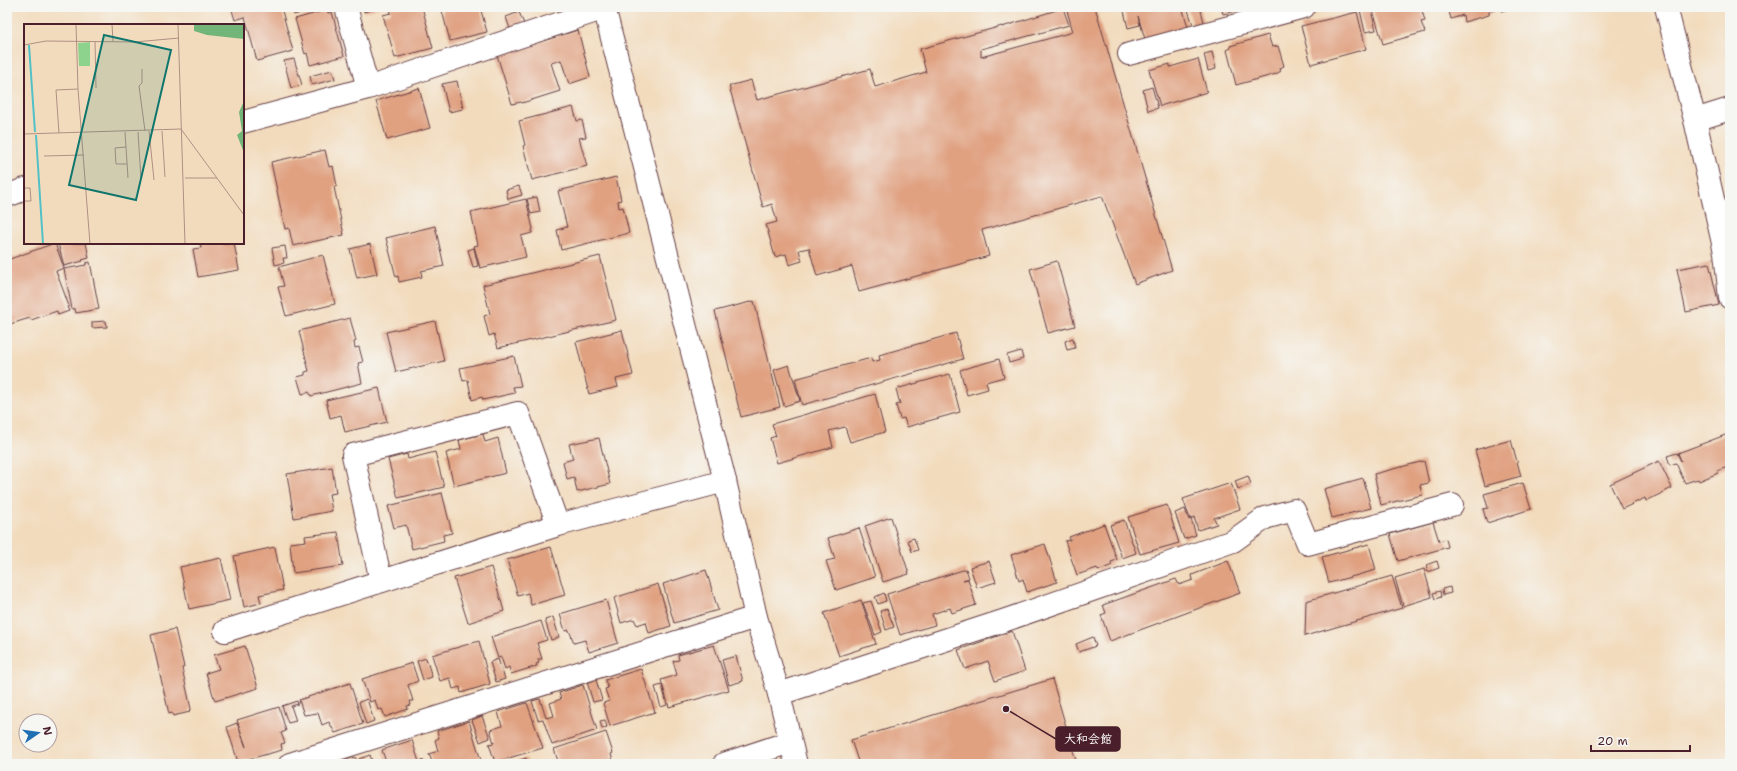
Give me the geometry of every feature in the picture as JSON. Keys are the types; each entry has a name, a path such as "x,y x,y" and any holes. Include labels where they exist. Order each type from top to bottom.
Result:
{"street":[{"path":"346,7 368,88"},
{"path":"244,122 368,88 606,7 724,481 756,617 779,694 796,764"},
{"path":"1130,54 1304,7"},
{"path":"1666,7 1725,252 1730,298"},
{"path":"1694,120 1730,109"},
{"path":"7,196 24,189"},
{"path":"380,581 353,455 518,413 558,525"},
{"path":"225,631 558,525 724,481"},
{"path":"779,694 1003,621 1233,541 1265,518 1294,510 1308,544 1452,505"},
{"path":"290,764 756,617"},
{"path":"724,764 790,742"}],"building":[{"path":"231,7 281,7 293,51 257,61 245,17 235,20"},
{"path":"292,7 321,7 294,15"},
{"path":"363,7 380,7 364,12"},
{"path":"390,7 422,7 433,48 395,58 383,15 391,13"},
{"path":"441,7 480,7 487,32 450,41"},
{"path":"1066,7 1095,7 1172,270 1135,284 1102,196 982,230 989,256 859,292 852,266 817,276 809,248 799,250 802,261 789,265 786,254 775,257 766,225 777,222 772,204 763,207 729,86 751,80 757,100 870,69 875,87 926,72 920,49 1002,27 1063,8 1069,25 981,49 981,57 1073,32"},
{"path":"1123,7 1182,7 1188,27 1145,39 1138,16 1140,25 1128,28"},
{"path":"1187,7 1200,7 1204,22 1193,25"},
{"path":"1221,7 1254,7 1223,14"},
{"path":"1370,7 1376,30 1365,32 1360,10"},
{"path":"1372,7 1421,7 1425,21 1421,22 1425,32 1383,44"},
{"path":"1448,7 1514,7 1502,11 1501,8 1489,12 1489,15 1464,22 1463,15 1451,19"},
{"path":"327,10 328,13 332,12 344,56 310,65 307,53 305,54 295,19"},
{"path":"519,12 524,24 510,29 506,17"},
{"path":"1357,12 1366,49 1311,64 1301,26"},
{"path":"578,30 590,77 569,84 561,60 551,63 560,91 522,103 512,104 497,55"},
{"path":"1268,35 1272,47 1278,46 1284,66 1280,68 1281,71 1276,74 1236,85 1227,50 1231,48 1230,46"},
{"path":"1212,52 1216,69 1208,71 1204,54"},
{"path":"294,59 302,85 291,88 284,61"},
{"path":"1198,59 1207,92 1160,106 1149,70 1170,64 1170,67"},
{"path":"332,70 335,79 312,85 310,76"},
{"path":"457,81 463,109 449,112 442,84"},
{"path":"1152,87 1158,108 1148,111 1143,90"},
{"path":"419,88 430,128 387,140 376,101"},
{"path":"573,107 577,121 582,120 586,137 579,138 587,166 532,180 523,146 525,145 519,121"},
{"path":"325,150 329,167 333,166 337,186 334,187 344,235 293,246 289,228 285,229 271,162"},
{"path":"616,177 621,200 618,201 619,208 623,207 629,233 561,250 557,230 567,227 558,191"},
{"path":"519,186 522,195 508,199 506,190"},
{"path":"537,197 540,212 531,214 527,199"},
{"path":"526,199 533,229 532,233 521,236 526,257 480,268 474,246 478,245 471,212"},
{"path":"435,226 444,266 421,271 422,277 399,282 398,276 396,277 386,238"},
{"path":"55,244 64,268 56,271 69,306 67,307 69,311 58,315 57,311 31,320 30,318 7,325 7,284 9,284 7,279 7,260"},
{"path":"58,244 86,244 89,258 64,266"},
{"path":"200,244 234,244 239,270 198,277 193,249 201,248"},
{"path":"370,244 377,274 357,278 350,249"},
{"path":"285,246 287,258 283,258 284,263 275,265 272,248"},
{"path":"474,248 478,266 473,267 468,250"},
{"path":"323,255 335,304 286,316 278,287 284,286 279,267"},
{"path":"600,256 616,320 498,348 494,334 489,336 484,316 490,314 483,285"},
{"path":"1057,261 1075,326 1048,333 1030,269"},
{"path":"90,262 99,309 76,313 75,309 72,309 64,269 86,265 86,263"},
{"path":"1709,263 1719,305 1686,312 1677,269"},
{"path":"754,301 780,407 741,417 715,311"},
{"path":"350,318 356,341 354,342 355,348 359,347 363,362 358,363 362,383 311,396 309,392 302,394 297,377 305,375 305,372 309,371 299,331"},
{"path":"106,321 107,327 92,328 92,322"},
{"path":"435,321 444,361 396,372 386,332"},
{"path":"622,330 633,375 616,379 618,387 589,394 576,342"},
{"path":"956,333 963,359 802,405 795,379 871,358 872,362 880,360 879,355"},
{"path":"1073,338 1075,348 1067,350 1065,341"},
{"path":"1021,351 1023,359 1009,363 1007,355"},
{"path":"514,356 521,386 513,387 515,393 483,400 482,397 472,400 468,380 463,381 460,368"},
{"path":"999,359 1004,377 986,382 988,389 967,395 960,370"},
{"path":"789,365 800,401 784,406 774,370"},
{"path":"950,374 960,412 907,427 904,418 900,419 896,405 900,404 896,389"},
{"path":"379,388 387,422 345,432 341,415 330,418 326,400"},
{"path":"875,394 885,432 850,442 845,427 829,431 833,447 777,463 770,438 776,436 772,424"},
{"path":"483,434 485,442 498,438 506,473 454,486 446,453 461,449 459,440"},
{"path":"1728,434 1730,439 1730,449 1728,450 1730,456 1730,466 1717,471 1718,473 1699,481 1698,479 1685,483 1676,463 1670,465 1667,456 1677,453 1681,461 1678,453"},
{"path":"599,438 610,484 577,492 574,477 567,479 563,462 573,459 569,444"},
{"path":"1511,440 1521,476 1485,486 1475,450"},
{"path":"435,452 444,487 398,498 388,459 407,454 408,459"},
{"path":"1424,461 1429,483 1420,485 1422,495 1381,505 1374,474"},
{"path":"1659,461 1672,488 1646,501 1645,498 1622,509 1610,484"},
{"path":"332,467 336,493 329,494 332,511 294,518 287,474"},
{"path":"1248,476 1251,484 1238,489 1235,481"},
{"path":"1363,478 1371,508 1332,518 1324,489"},
{"path":"1231,483 1240,509 1214,518 1217,524 1198,530 1194,517 1190,519 1183,499"},
{"path":"1523,483 1531,509 1487,523 1483,509 1488,508 1484,494"},
{"path":"442,493 452,533 443,535 444,541 412,549 406,525 394,528 388,506"},
{"path":"1167,505 1179,543 1140,554 1128,517"},
{"path":"1185,509 1189,520 1191,519 1196,535 1184,539 1175,513"},
{"path":"891,517 909,574 883,582 865,526"},
{"path":"1124,520 1136,553 1122,558 1110,525"},
{"path":"1433,522 1439,541 1446,539 1448,547 1398,561 1390,534"},
{"path":"1104,524 1117,560 1111,562 1112,565 1098,571 1097,568 1077,575 1065,541 1070,540 1069,537"},
{"path":"859,528 875,577 836,590 826,561 835,559 828,538"},
{"path":"338,532 343,566 293,573 290,543 306,541 305,536"},
{"path":"914,538 918,550 912,552 908,540"},
{"path":"1045,544 1057,582 1027,592 1023,579 1019,581 1011,555"},
{"path":"1369,544 1376,570 1329,583 1322,557"},
{"path":"275,547 283,590 259,595 261,603 244,607 234,556"},
{"path":"551,547 565,595 531,605 528,593 518,596 507,560"},
{"path":"221,558 230,600 189,609 180,567"},
{"path":"989,561 996,582 977,588 970,567"},
{"path":"1228,561 1240,593 1110,641 1101,615 1106,613 1103,605 1176,579 1179,585 1193,580 1192,575"},
{"path":"1437,561 1439,568 1428,572 1426,565"},
{"path":"491,567 504,611 468,623 454,578"},
{"path":"966,569 969,578 963,580 968,579 976,605 952,613 950,608 932,614 935,625 900,635 887,594"},
{"path":"1424,569 1432,597 1403,606 1395,578"},
{"path":"706,570 718,610 674,623 663,584"},
{"path":"1392,576 1402,608 1305,636 1306,601"},
{"path":"658,584 671,626 649,633 646,622 637,625 634,619 621,623 614,598"},
{"path":"1450,587 1451,593 1443,595 1442,589"},
{"path":"1440,591 1441,597 1435,599 1433,593"},
{"path":"884,593 886,601 878,604 875,597"},
{"path":"606,600 618,643 589,652 585,640 574,643 569,630 565,631 560,614"},
{"path":"861,600 876,644 839,656 824,613"},
{"path":"871,601 882,632 875,635 863,603"},
{"path":"887,609 894,627 886,630 880,611"},
{"path":"553,617 559,637 551,640 545,620"},
{"path":"541,621 547,640 537,643 542,659 538,659 539,663 536,664 537,666 511,674 509,667 505,669 501,657 498,658 491,637"},
{"path":"175,629 184,667 182,668 191,709 189,709 190,712 173,716 172,713 169,714 151,635"},
{"path":"1012,631 1025,671 995,681 988,661 965,669 958,650"},
{"path":"1093,637 1096,646 1079,652 1076,644"},
{"path":"479,641 490,684 461,693 460,687 453,689 450,678 440,681 432,655"},
{"path":"714,645 729,690 669,707 661,680 677,675 673,661 679,660 678,655"},
{"path":"245,646 258,688 215,701 206,673 219,669 214,655"},
{"path":"736,656 743,681 729,685 722,660"},
{"path":"426,658 432,677 423,680 417,661"},
{"path":"498,659 505,679 496,682 490,662"},
{"path":"412,663 418,681 408,685 413,701 410,701 411,705 407,706 408,709 385,717 382,709 378,710 375,700 370,702 362,679"},
{"path":"641,669 655,712 610,726 603,703 609,701 605,689 608,688 605,680"},
{"path":"1052,679 1077,764 859,764 851,740"},
{"path":"596,680 602,700 593,702 587,682"},
{"path":"350,683 363,724 335,733 329,722 322,725 318,713 304,715 299,700"},
{"path":"583,685 597,730 552,745 543,719 538,720 532,701 540,699 546,718 554,716 550,703 561,699 559,693"},
{"path":"662,685 667,705 661,707 655,687"},
{"path":"367,699 374,721 366,724 359,702"},
{"path":"297,701 298,704 291,706 296,721 288,723 282,706"},
{"path":"527,703 543,748 495,762 489,744 494,743 490,730 502,726 498,712"},
{"path":"279,707 286,731 281,733 285,743 281,744 282,750 238,762 227,727 237,723 246,747 237,720"},
{"path":"482,716 490,738 480,742 472,720"},
{"path":"605,720 607,727 602,729 600,721"},
{"path":"469,721 482,764 433,764 429,754 438,751 435,740 439,738 437,731"},
{"path":"606,732 613,753 611,754 614,764 559,764 554,749"},
{"path":"412,740 419,762 423,760 424,764 382,764 386,762 382,750"},
{"path":"370,755 373,764 361,764 359,759"},
{"path":"355,757 357,764 334,764"},
{"path":"526,758 528,764 508,764"}],"place":[{"name":"大和会館","path":"1006,709"}]}
